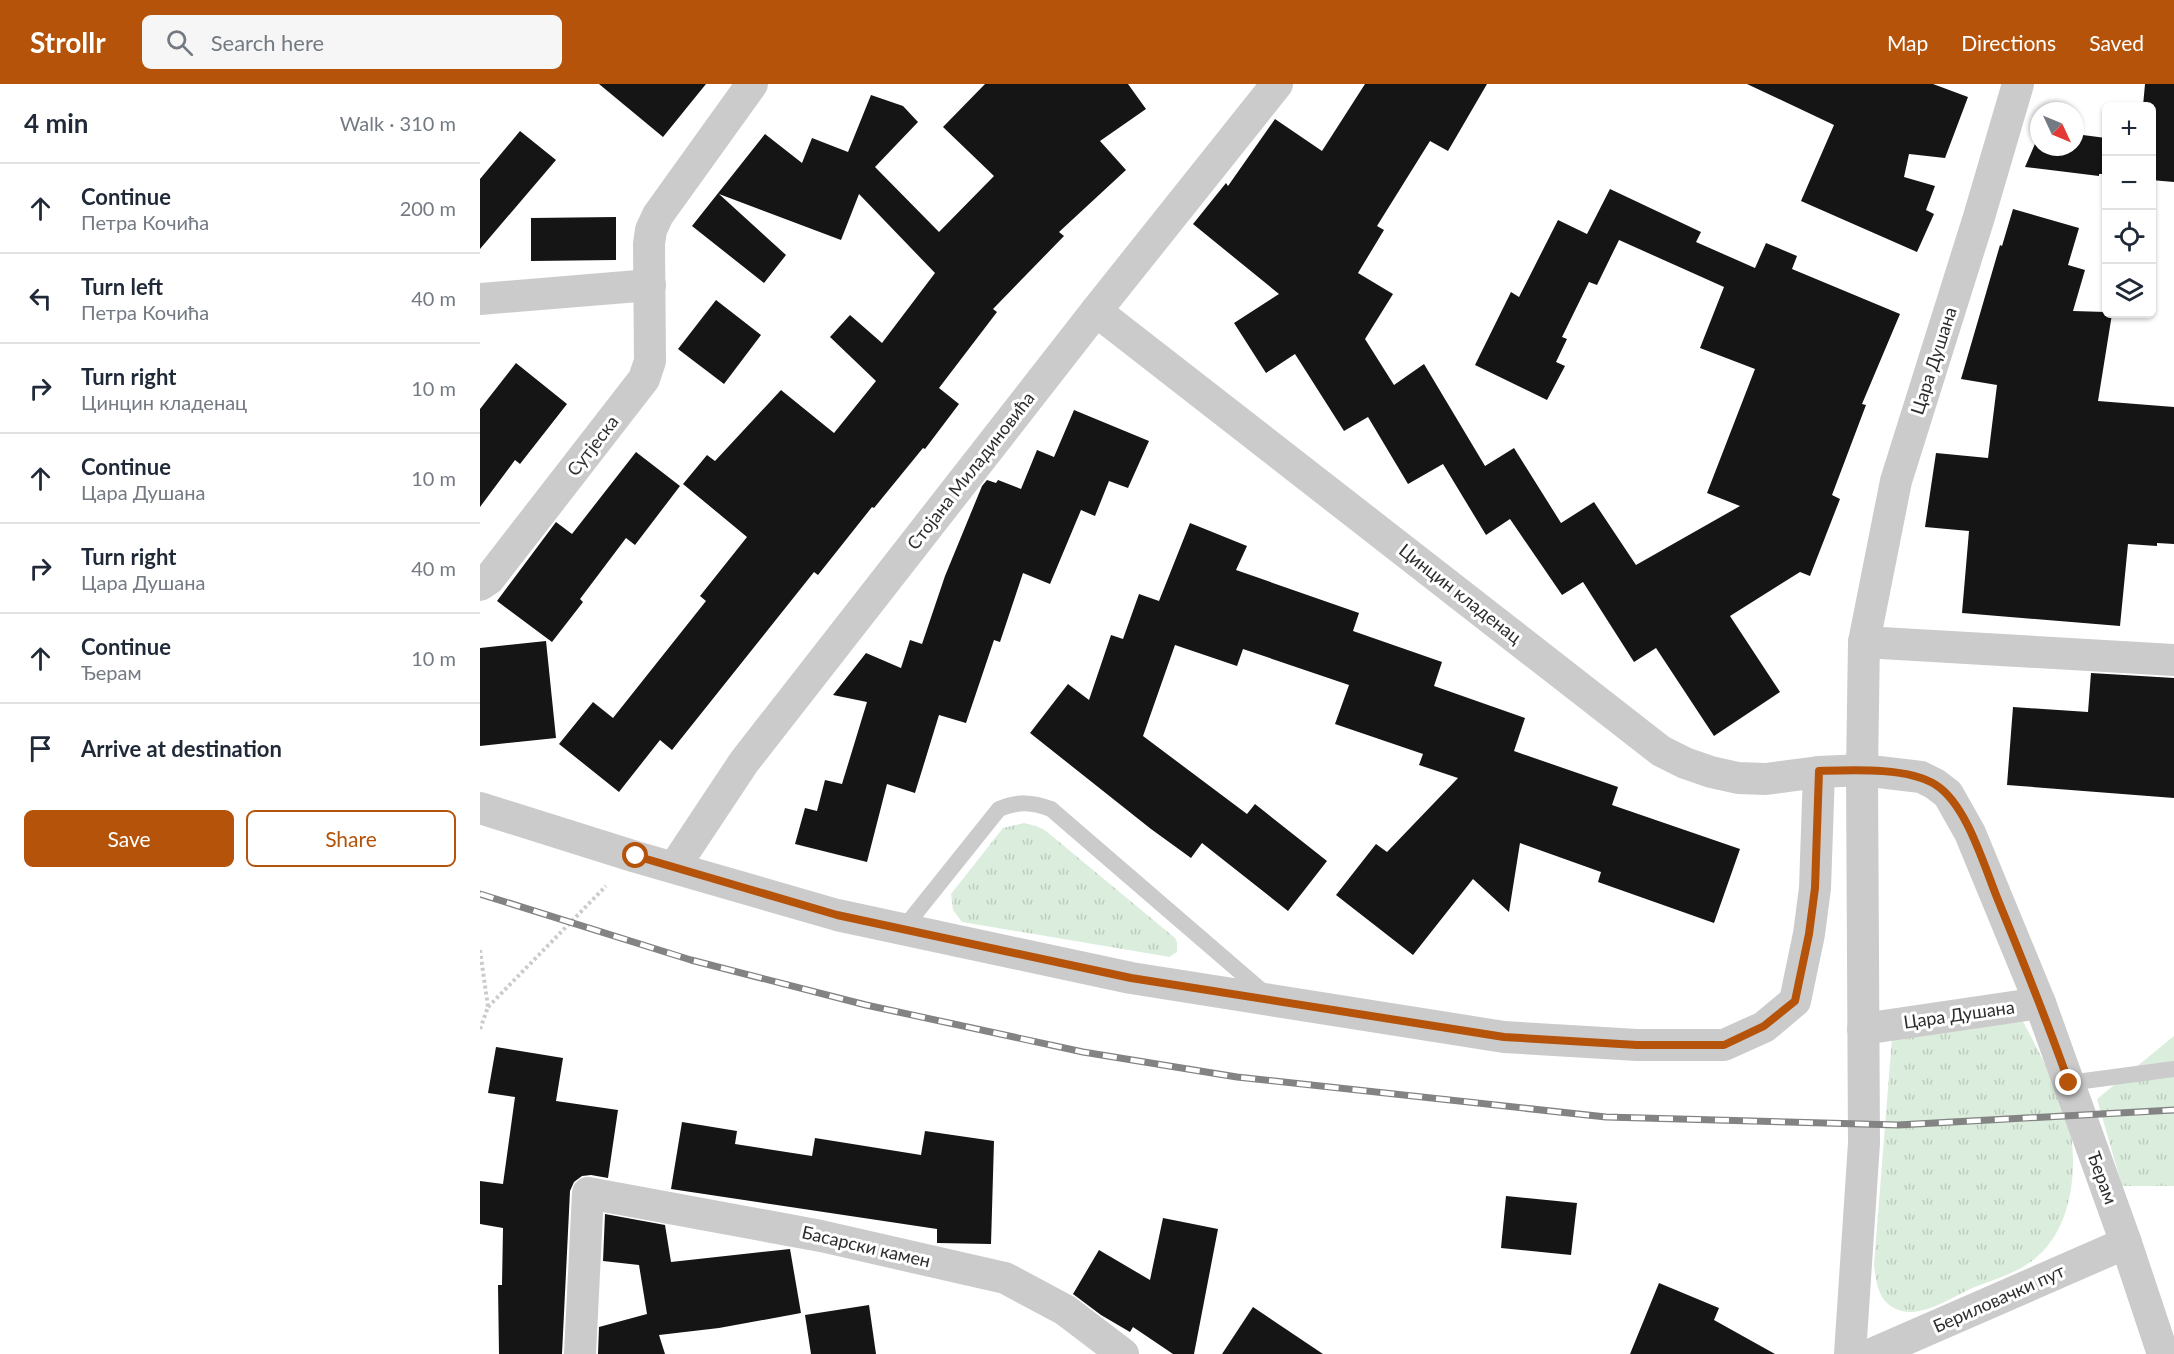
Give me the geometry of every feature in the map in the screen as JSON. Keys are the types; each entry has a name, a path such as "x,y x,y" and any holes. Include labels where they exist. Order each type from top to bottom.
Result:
{"street":[{"name":"Сутјеска","path":"480,585 489,579 644,379 650,361 649,244 651,230 658,215 752,84"},
{"name":"Стојана Миладиновића","path":"675,866 744,762 1096,311 1277,84"},
{"name":"Цара Душана","path":"1863,1029 2040,1003 1970,833 1948,794 1921,777 1862,770 1864,642 1896,481 2018,84"},
{"path":"480,299 650,285"},
{"name":"Цинцин кладенац","path":"1096,311 1661,751 1685,763 1738,778 1766,779 1819,771 1862,770"},
{"path":"1864,642 2174,660"},
{"path":"1850,1354 1864,1143 1862,770"},
{"path":"480,808 837,915 1131,978 1504,1037 1637,1045 1724,1045 1764,1026 1795,1001 1809,934 1815,888 1819,771"},
{"name":"Ђерам","path":"2040,1003 2163,1354"},
{"name":"Басарски камен","path":"580,1354 588,1193 821,1236 1005,1278 1065,1310 1123,1354"},
{"name":"Бериловачки пут","path":"1872,1354 2126,1243"}],"lane":[{"path":"903,929 999,809 1021,802 1036,803 1051,809 1274,1001"},
{"path":"2069,1083 2174,1069"}],"path":[{"path":"480,1029 488,1007 636,856"},
{"path":"480,950 488,1007"}],"green space":[{"path":"1024,823 1046,831 1175,938 1177,952 1169,957 962,922 953,910 951,894 1003,828"},
{"path":"2020,1016 2062,1098 2070,1125 2073,1169 2071,1191 2057,1232 2045,1249 2029,1263 2008,1274 1923,1310 1913,1312 1894,1308 1881,1295 1874,1265 1892,1038"},
{"path":"2174,1036 2174,1186 2122,1186 2097,1099"}],"building":[{"path":"599,84 706,84 663,137"},
{"path":"985,84 1128,84 1146,109 1100,141 1126,170 1059,232 1064,236 993,309 997,312 939,388 959,404 925,449 923,448 874,508 872,507 818,575 814,572 672,750 660,740 619,792 559,744 593,702 613,718 706,601 700,596 747,537 683,484 707,455 715,461 781,390 834,433 876,381 830,337 850,315 882,343 935,273 859,194 841,240 719,194 786,255 764,283 692,226 765,134 802,163 812,138 848,152 871,95 903,106 918,122 875,167 939,232 994,176 943,127"},
{"path":"1365,84 1487,84 1448,151 1430,141 1377,226 1384,230 1358,273 1393,294 1365,339 1394,385 1424,364 1485,466 1514,448 1561,523 1594,502 1636,565 1740,506 1707,493 1755,369 1700,348 1724,287 1619,240 1597,285 1589,282 1562,337 1567,339 1556,362 1565,366 1547,400 1475,365 1511,292 1519,297 1558,220 1587,234 1610,189 1701,232 1696,242 1755,268 1766,243 1797,256 1792,269 1900,314 1862,404 1866,405 1832,495 1840,499 1810,576 1800,572 1730,616 1780,692 1714,736 1656,648 1634,662 1583,582 1562,595 1510,519 1486,535 1443,464 1408,484 1368,417 1344,431 1295,354 1266,373 1234,323 1279,294 1193,224 1226,183 1228,186 1275,119 1322,151"},
{"path":"1747,84 1933,84 1968,97 1945,158 1909,154 1904,177 1935,186 1926,210 1934,214 1917,252 1801,201 1834,125"},
{"path":"2145,84 2174,84 2174,182 2156,180 2156,102 2143,102"},
{"path":"520,131 556,160 480,249 480,179"},
{"path":"2084,135 2102,137 2102,174 2099,176 2025,167 2030,155 2084,156"},
{"path":"2013,209 2079,228 2068,265 2085,270 2073,311 2102,312 2102,318 2111,318 2098,401 2174,407 2174,544 2157,543 2157,546 2128,544 2120,626 1962,613 1969,531 1925,527 1936,453 1988,458 1997,385 1961,379 2000,245 2002,246"},
{"path":"616,217 616,260 531,261 531,218"},
{"path":"716,300 761,335 724,384 678,349"},
{"path":"516,363 567,404 520,464 515,460 480,507 480,409"},
{"path":"1074,410 1149,441 1128,488 1109,481 1095,516 1081,510 1050,584 1023,573 1000,642 994,640 966,723 939,715 915,793 887,784 867,862 795,844 805,808 817,811 825,780 842,784 867,702 833,695 866,653 901,668 910,640 922,644 945,576 982,486 987,480 996,483 998,480 1021,489 1037,450 1054,457"},
{"path":"636,452 680,486 635,545 626,538 580,599 583,602 552,642 497,601 556,522 572,534"},
{"path":"1190,523 1247,546 1236,570 1359,613 1353,631 1442,662 1434,686 1525,718 1514,751 1618,787 1612,805 1740,849 1714,923 1598,882 1601,872 1520,843 1509,912 1473,879 1413,955 1336,895 1376,844 1387,852 1458,778 1419,765 1423,754 1335,724 1349,685 1243,649 1237,666 1175,645 1143,736 1247,814 1255,804 1327,861 1288,911 1202,843 1191,858 1151,829 1030,733 1068,684 1089,700 1111,635 1123,639 1139,594 1159,601"},
{"path":"546,641 556,738 480,746 480,648"},
{"path":"2091,673 2174,678 2174,798 2007,785 2013,707 2088,712"},
{"path":"496,1047 563,1058 556,1101 618,1110 608,1178 582,1176 574,1182 570,1191 562,1354 499,1354 498,1285 502,1285 503,1228 480,1224 480,1181 503,1184 515,1097 488,1093"},
{"path":"682,1122 737,1131 735,1144 812,1156 815,1138 921,1155 925,1131 994,1141 991,1244 937,1243 937,1229 671,1189"},
{"path":"1506,1196 1577,1203 1571,1255 1501,1248"},
{"path":"605,1214 665,1225 671,1262 790,1249 801,1313 719,1328 659,1335 665,1354 598,1354 599,1327 647,1314 639,1265 603,1261"},
{"path":"1163,1218 1218,1229 1194,1354 1173,1354 1133,1327 1130,1332 1101,1315 1073,1294 1099,1250 1150,1280"},
{"path":"1659,1283 1719,1308 1714,1320 1775,1354 1630,1354"},
{"path":"869,1305 876,1354 811,1354 805,1315"},
{"path":"1253,1307 1323,1354 1222,1354"}],"railway":[{"path":"480,894 691,960 866,1005 1083,1052 1237,1077 1606,1117 1898,1125 2174,1110"}],"route":[{"path":"636,856 837,915 1131,978 1504,1037 1637,1045 1724,1045 1764,1026 1795,1001 1809,934 1815,888 1819,771 1862,770 1921,777 1948,794 1970,833 2040,1003 2069,1083"}]}
